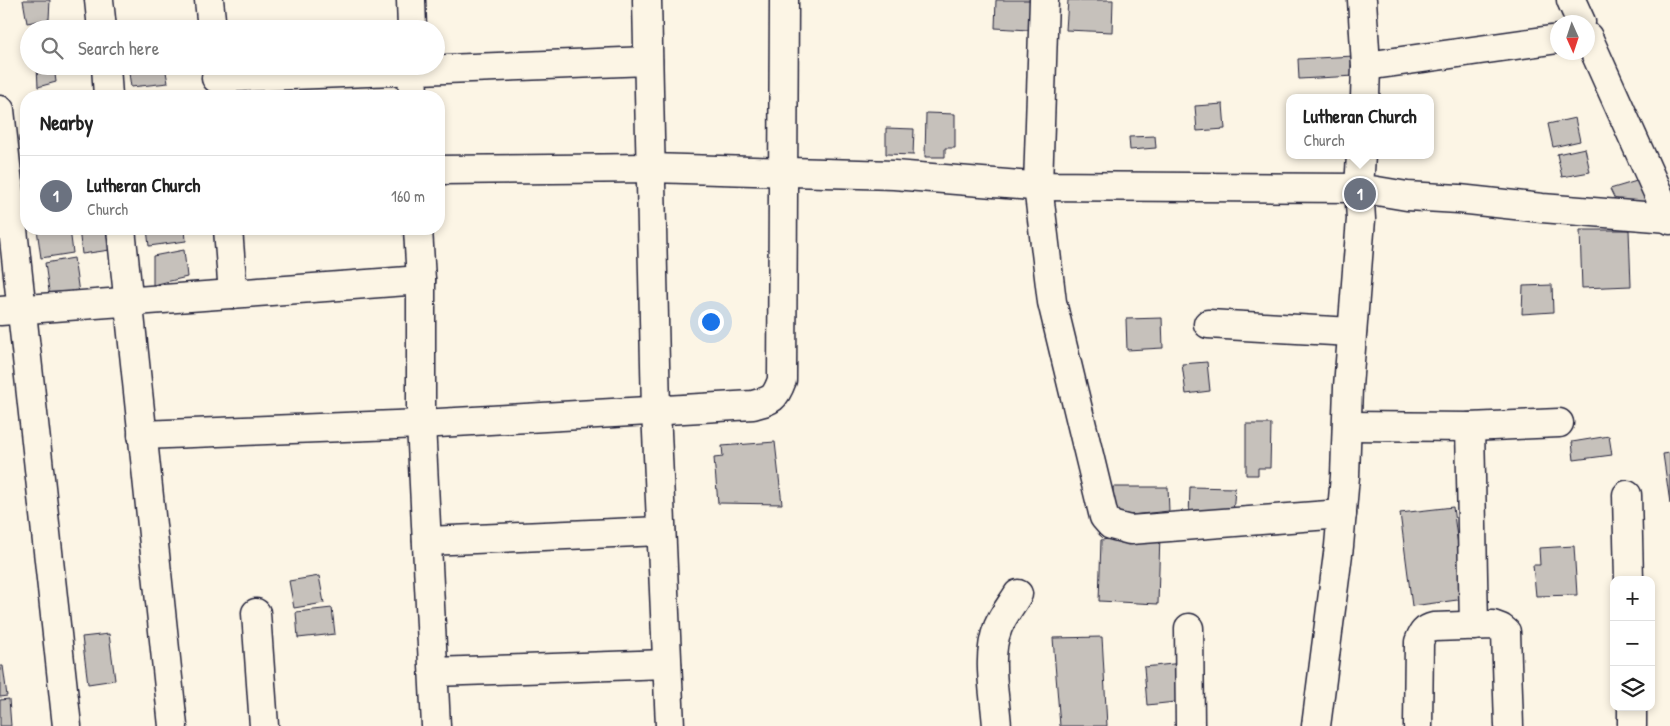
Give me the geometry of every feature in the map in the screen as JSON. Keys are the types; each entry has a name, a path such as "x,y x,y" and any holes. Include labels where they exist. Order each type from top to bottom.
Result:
{"street":[{"path":"99,0 101,20"},
{"path":"209,0 211,20"},
{"path":"411,0 412,20"},
{"path":"647,0 656,410 670,726"},
{"path":"142,434 421,424 753,405 768,401 777,395 782,380 784,0"},
{"path":"1044,0 1038,186 1052,302 1104,517 1111,525 1130,530 1342,514"},
{"path":"1362,0 1366,66 1365,94"},
{"path":"1571,0 1578,15"},
{"path":"1366,66 1550,40"},
{"path":"445,170 651,168 894,175 1038,186 1359,188 1407,196 1459,199 1669,219 1595,53"},
{"path":"216,80 413,78 648,61"},
{"path":"107,75 108,90"},
{"path":"0,110 10,310 67,726"},
{"path":"1316,726 1342,514 1352,332 1361,219 1359,188 1362,159"},
{"path":"122,235 173,726"},
{"path":"228,235 233,294"},
{"path":"418,235 421,280 421,424 436,726"},
{"path":"10,310 421,280"},
{"path":"1208,324 1352,332"},
{"path":"1347,426 1470,427 1559,423"},
{"path":"1470,427 1474,626"},
{"path":"1627,496 1629,576"},
{"path":"427,541 661,531"},
{"path":"997,726 992,666 993,644 999,625 1018,594"},
{"path":"256,613 264,726"},
{"path":"1418,726 1419,642 1422,633 1428,628 1434,627 1493,625 1506,632 1509,726"},
{"path":"1189,628 1190,726"},
{"path":"434,672 667,664"},
{"path":"1632,711 1632,726"}],"building":[{"path":"23,0 50,0 49,19 26,20"},
{"path":"996,0 1031,0 1029,30 995,28"},
{"path":"1068,0 1113,0 1112,32 1066,30"},
{"path":"1354,56 1355,76 1299,79 1298,59"},
{"path":"37,75 55,75 56,82 38,87"},
{"path":"129,75 167,75 168,83 131,87"},
{"path":"1223,104 1225,129 1197,131 1195,106"},
{"path":"926,113 955,114 955,148 945,148 945,157 925,157"},
{"path":"1575,118 1580,141 1553,147 1548,124"},
{"path":"886,128 914,129 913,155 886,154"},
{"path":"1155,136 1156,148 1130,150 1129,137"},
{"path":"1585,148 1590,172 1562,177 1557,154"},
{"path":"1640,180 1651,204 1621,212 1610,189"},
{"path":"1580,230 1629,230 1631,286 1582,288"},
{"path":"38,235 71,235 73,253 41,258"},
{"path":"80,235 115,235 117,249 82,254"},
{"path":"148,235 186,235 186,241 149,246"},
{"path":"184,250 187,277 153,285 153,256"},
{"path":"74,258 79,293 50,298 45,263"},
{"path":"1552,285 1553,312 1522,314 1523,286"},
{"path":"1162,318 1163,348 1127,350 1126,319"},
{"path":"1207,362 1210,391 1186,394 1182,364"},
{"path":"1246,424 1271,424 1270,468 1258,468 1258,475 1246,475"},
{"path":"1609,436 1612,455 1574,460 1572,442"},
{"path":"775,442 782,504 718,503 714,458 723,457 722,446"},
{"path":"1670,453 1670,503 1663,454"},
{"path":"1113,487 1168,487 1169,511 1113,517"},
{"path":"1190,487 1235,488 1233,515 1189,517"},
{"path":"1453,507 1465,599 1412,606 1400,513"},
{"path":"1160,533 1158,604 1099,601 1101,540"},
{"path":"1574,546 1577,595 1536,596 1533,565 1540,565 1539,548"},
{"path":"319,576 324,603 294,608 289,581"},
{"path":"332,608 335,634 298,638 296,612"},
{"path":"109,634 115,680 88,684 82,637"},
{"path":"1102,637 1107,726 1060,726 1053,638"},
{"path":"1182,663 1185,701 1147,705 1144,667"},
{"path":"0,666 3,666 7,696 0,697"},
{"path":"9,699 11,726 0,726 0,700"}],"place":[{"name":"Lutheran Church","path":"1360,194"}]}
